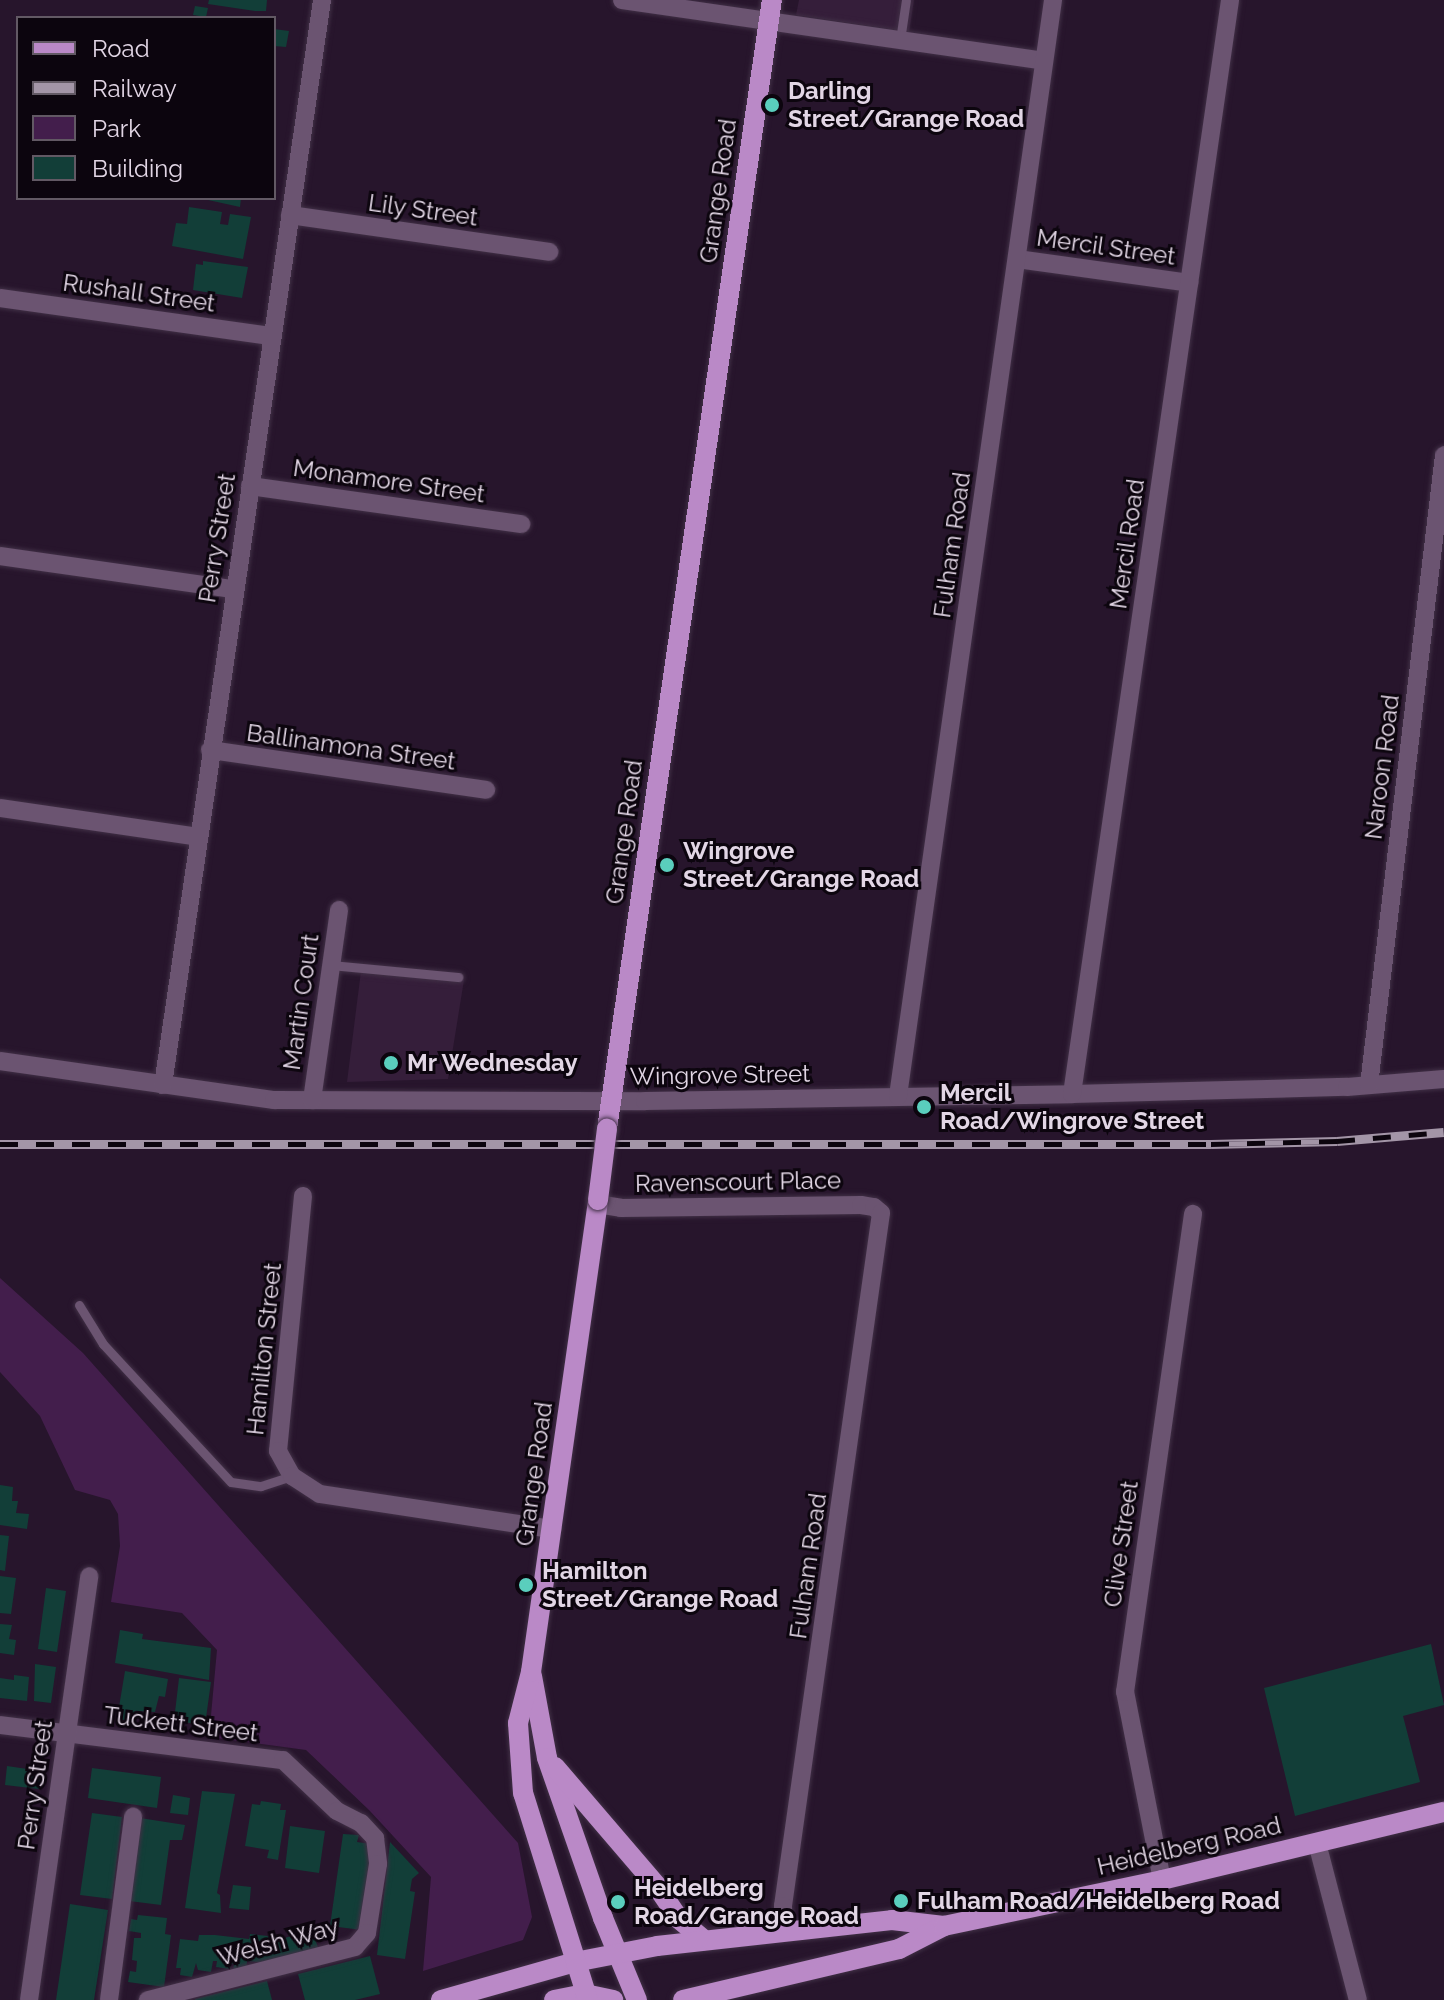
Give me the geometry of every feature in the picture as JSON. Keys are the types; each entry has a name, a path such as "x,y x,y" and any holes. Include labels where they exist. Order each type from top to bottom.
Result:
{"main road":[{"name":"Grange Road","path":"586,1997 523,1793 518,1723 531,1672 772,0"},
{"name":"Grange Road","path":"531,1672 547,1758 637,2000"},
{"path":"547,1758 656,1885 679,1919 704,1940"},
{"name":"Heidelberg Road","path":"683,2000 899,1949 944,1926 1162,1880 1444,1812"},
{"name":"Heidelberg Road","path":"441,2000 575,1962 704,1940 892,1920 944,1926"},
{"path":"749,2000 764,1981"},
{"path":"554,2000 586,1997 613,2000"}],"street":[{"name":"Perry Street","path":"163,1085 270,336 322,0"},
{"path":"622,0 1043,61"},
{"name":"Fulham Road","path":"898,1096 1053,0"},
{"name":"Mercil Road","path":"1072,1094 1230,0"},
{"name":"Lily Street","path":"290,215 549,252"},
{"name":"Mercil Street","path":"1017,259 1189,283"},
{"name":"Rushall Street","path":"0,298 270,336"},
{"name":"Naroon Road","path":"1369,1085 1444,455"},
{"name":"Monamore Street","path":"250,486 521,524"},
{"path":"0,556 233,589"},
{"name":"Ballinamona Street","path":"210,750 486,790"},
{"path":"0,808 198,837"},
{"name":"Martin Court","path":"312,1100 339,910"},
{"name":"Wingrove Street","path":"0,1061 274,1100 611,1101 1072,1094 1369,1085 1444,1079"},
{"name":"Hamilton Street","path":"292,1476 278,1451 303,1196"},
{"name":"Ravenscourt Place","path":"598,1202 621,1208 861,1205 878,1209"},
{"name":"Fulham Road","path":"784,1930 783,1906 882,1219 878,1209"},
{"name":"Clive Street","path":"1162,1880 1125,1692 1193,1214"},
{"path":"292,1476 320,1494 552,1529"},
{"name":"Perry Street","path":"29,2000 89,1576"},
{"name":"Tuckett Street","path":"0,1725 283,1760 337,1811"},
{"name":"Welsh Way","path":"148,2000 345,1952 363,1941 367,1933 379,1851 375,1838 361,1823 337,1811"},
{"path":"109,2000 133,1817"},
{"path":"1317,1843 1358,2000"}],"lane":[{"path":"900,40 906,0"},
{"path":"330,965 458,977"},
{"path":"79,1305 103,1344 231,1482 261,1486 292,1476"}],"shaded area":[{"path":"799,0 914,0 909,32 796,15"},
{"path":"361,971 464,980 448,1079 347,1082"}],"green space":[{"path":"0,1278 83,1353 518,1843 532,1917 523,1940 423,1971 431,1877 369,1810 306,1750 209,1737 217,1650 182,1613 111,1602 120,1546 118,1514 110,1500 75,1490 40,1416 0,1372"}],"building":[{"path":"209,0 267,0 266,11 208,4"},
{"path":"195,6 208,8 206,16 193,15"},
{"path":"276,29 289,31 286,47 276,46"},
{"path":"208,200 241,200 240,207"},
{"path":"189,207 222,212 220,224 228,225 230,214 251,217 243,259 172,246 176,223 187,224"},
{"path":"203,261 248,267 242,298 193,290 196,264 203,265"},
{"path":"0,1485 13,1487 12,1501 18,1501 16,1513 29,1514 27,1529 0,1525"},
{"path":"0,1535 9,1536 5,1571 0,1570"},
{"path":"0,1576 16,1578 11,1614 0,1613"},
{"path":"46,1588 66,1591 57,1652 38,1649"},
{"path":"0,1624 12,1625 9,1639 16,1640 14,1655 0,1653"},
{"path":"120,1630 143,1634 142,1639 211,1648 209,1680 115,1663"},
{"path":"1431,1644 1444,1705 1403,1716 1420,1782 1295,1816 1264,1688"},
{"path":"35,1664 56,1667 51,1703 34,1701"},
{"path":"125,1671 168,1679 165,1697 159,1696 155,1712 135,1711 133,1721 117,1719"},
{"path":"14,1675 29,1677 27,1701 0,1698 0,1678 14,1680"},
{"path":"179,1678 211,1682 205,1725 174,1721"},
{"path":"7,1766 41,1771 39,1789 5,1785"},
{"path":"92,1768 161,1777 157,1808 88,1798"},
{"path":"202,1791 235,1794 217,1893 220,1895 221,1913 185,1908"},
{"path":"173,1795 190,1798 188,1815 170,1813"},
{"path":"261,1801 281,1804 280,1810 286,1810 278,1860 267,1858 269,1850 245,1846 252,1804 260,1805"},
{"path":"92,1813 122,1817 112,1899 80,1895"},
{"path":"140,1818 185,1825 182,1840 170,1840 161,1905 129,1901"},
{"path":"290,1826 325,1831 319,1873 285,1868"},
{"path":"343,1834 359,1835 357,1842 371,1844 362,1930 330,1926"},
{"path":"390,1842 419,1873 412,1879 410,1891 415,1892 405,1959 377,1955"},
{"path":"233,1885 251,1887 249,1910 229,1908"},
{"path":"70,1904 108,1910 94,2000 56,2000"},
{"path":"138,1915 167,1918 165,1934 171,1935 164,1987 128,1982 130,1971 136,1972 137,1961 132,1960 134,1938 141,1938 141,1933 129,1931 131,1919 137,1920"},
{"path":"250,1934 268,1936 270,1943 291,1936 315,1939 319,1950 271,1963 269,1960 268,1963 247,1961 246,1972 233,1970 234,1964 230,1963 229,1969 216,1967 217,1961 213,1961 211,1972 198,1970 196,1963 192,1977 180,1975 181,1968 176,1968 180,1939 198,1941 199,1935 215,1935 249,1939"},
{"path":"370,1956 380,1994 355,2000 305,2000 298,1974"},
{"path":"267,1981 272,2000 195,2000 195,1999"}],"railway":[{"path":"0,1144 1211,1144 1337,1141 1444,1132"}],"place":[{"name":"Darling Street/Grange Road","path":"772,105"},
{"name":"Wingrove Street/Grange Road","path":"667,865"},
{"name":"Mr Wednesday","path":"391,1063"},
{"name":"Mercil Road/Wingrove Street","path":"924,1107"},
{"name":"Hamilton Street/Grange Road","path":"526,1585"},
{"name":"Fulham Road/Heidelberg Road","path":"901,1901"},
{"name":"Heidelberg Road/Grange Road","path":"618,1902"}]}
